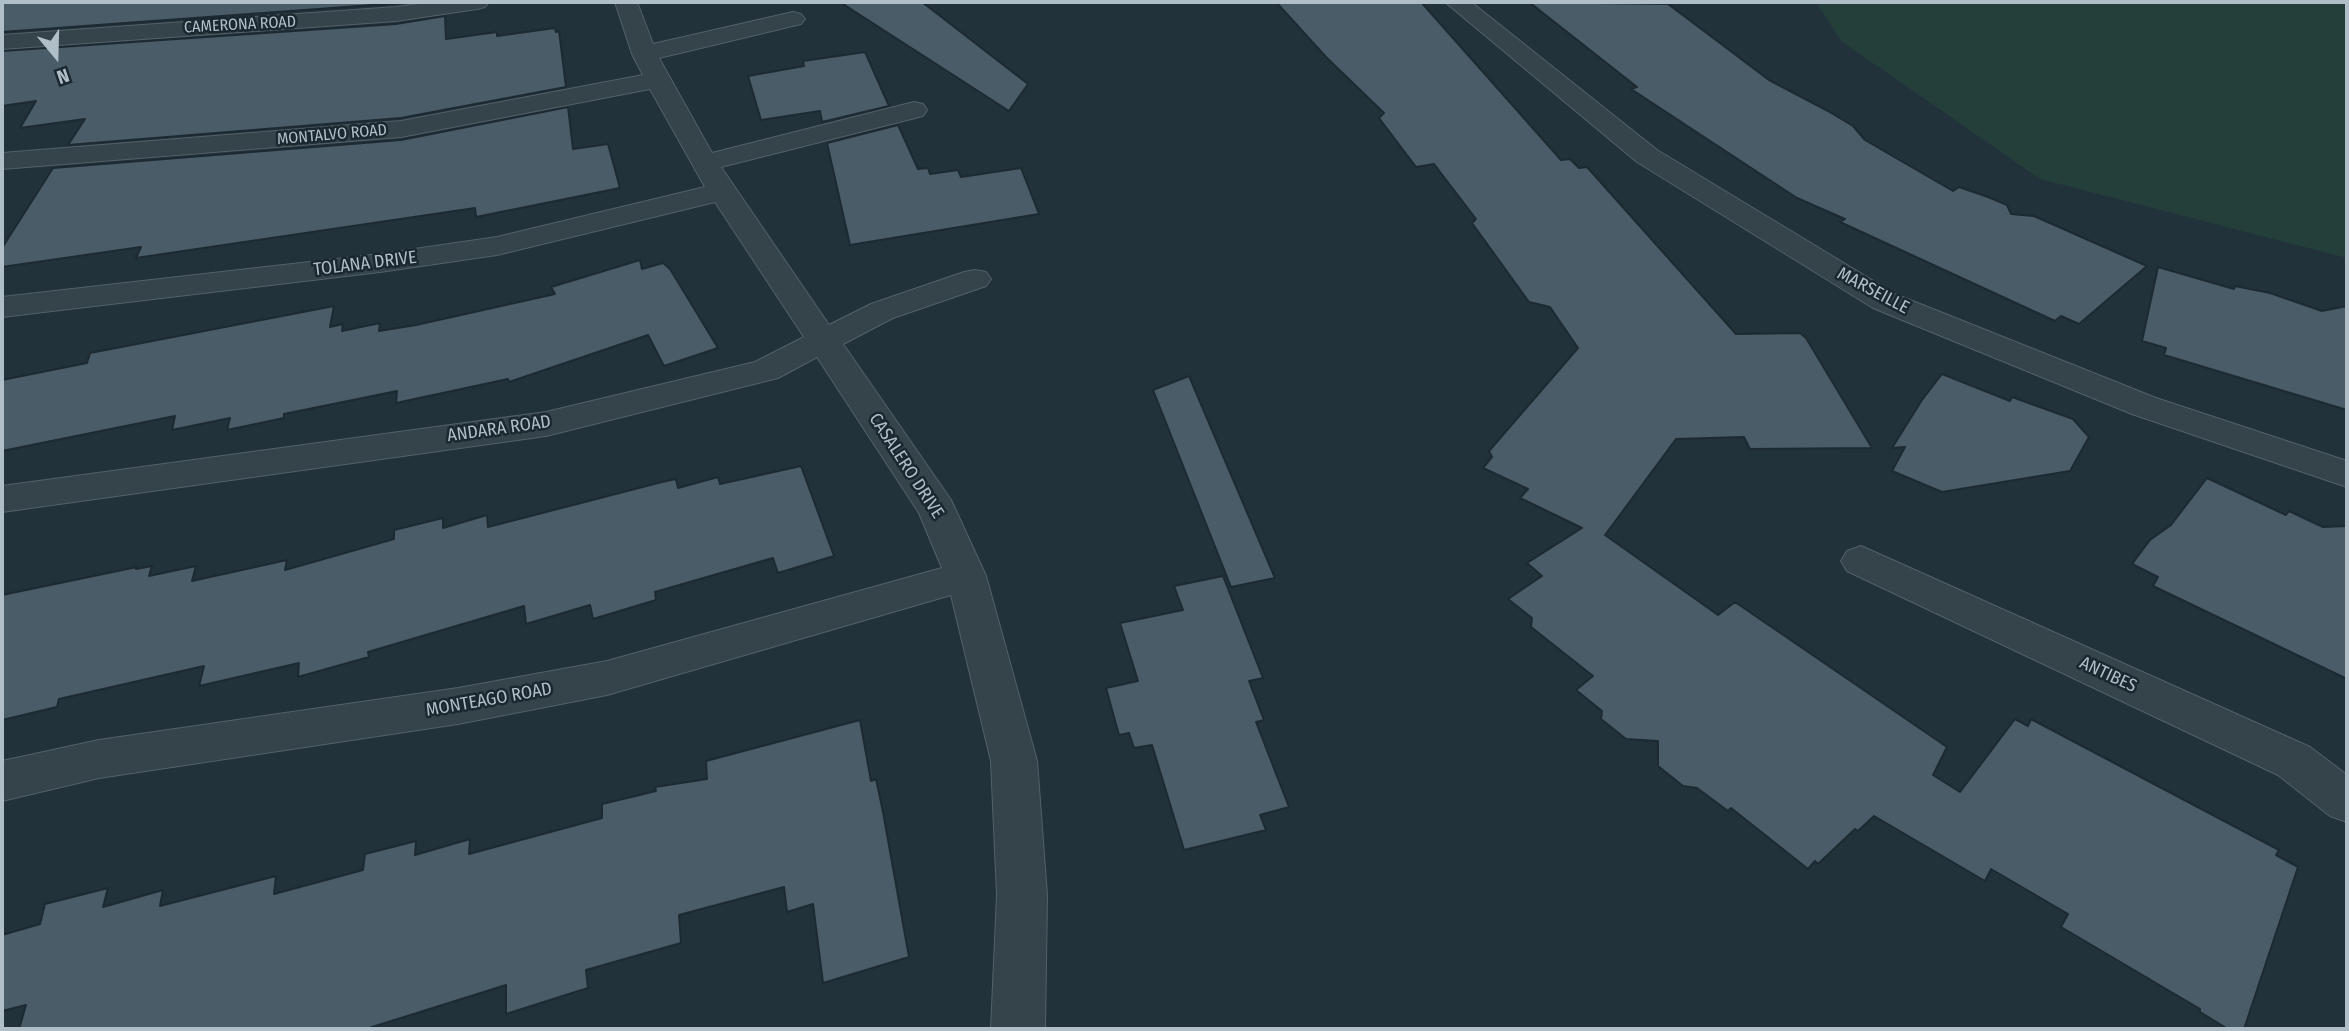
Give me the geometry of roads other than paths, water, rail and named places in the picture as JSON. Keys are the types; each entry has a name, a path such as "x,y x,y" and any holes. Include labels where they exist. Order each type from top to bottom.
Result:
{"street":[{"name":"CAMERONA ROAD","path":"2,42 396,14 477,2"},
{"name":"CASALERO DRIVE","path":"626,2 651,67 713,177 937,510 966,576 1014,761 1022,895 1017,1029"},
{"name":"MARSEILLE","path":"1457,2 1647,156 1884,301 2144,406 2347,474"},
{"name":"MONTALVO ROAD","path":"2,161 401,129 651,67 793,19"},
{"name":"TOLANA DRIVE","path":"2,307 380,263 497,246 914,110"},
{"name":"ANDARA ROAD","path":"2,499 205,468 546,424 766,370 882,311 975,279"},
{"name":"ANTIBES","path":"1861,561 2294,761 2347,802"},
{"name":"MONTEAGO ROAD","path":"2,781 99,759 458,706 607,678 966,576"}]}
